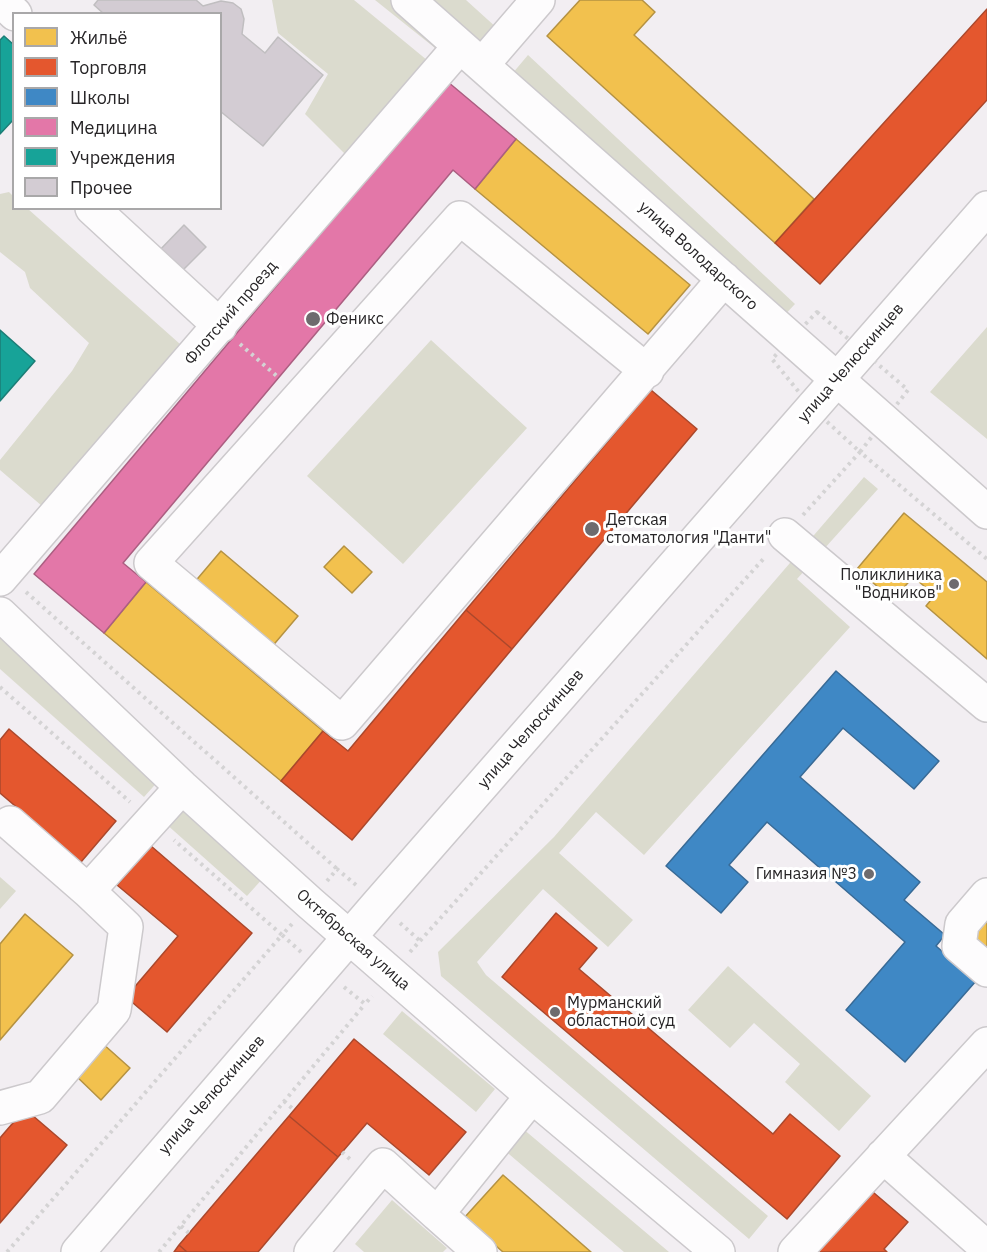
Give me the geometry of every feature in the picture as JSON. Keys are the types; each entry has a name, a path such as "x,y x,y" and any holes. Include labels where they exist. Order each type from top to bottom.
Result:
{"street":[{"path":"0,0 13,12"},
{"name":"улица Володарского","path":"408,0 987,512"},
{"name":"Флотский проезд","path":"2,576 220,327 471,56 538,0"},
{"name":"улица Челюскинцев","path":"78,1252 349,937 987,208"},
{"path":"94,210 220,327"},
{"path":"647,371 460,218 151,563 342,723 647,371 724,279"},
{"path":"785,535 987,705"},
{"name":"Октябрьская улица","path":"0,614 182,787 349,937 714,1251"},
{"path":"88,891 182,787"},
{"path":"0,1108 40,1097 114,1010 126,927 88,891 3,824"},
{"path":"987,895 962,924 959,946 987,970"},
{"path":"795,1252 987,1044"},
{"path":"437,1214 532,1096"},
{"path":"883,1156 987,1248"},
{"path":"311,1252 383,1165 480,1252"}],"path":[{"path":"220,327 300,397"},
{"path":"419,940 860,452 987,559"},
{"path":"2,576 337,868"},
{"path":"159,1252 365,1004"},
{"path":"284,1101 294,1110"},
{"path":"181,1226 190,1234"}],"shaded area":[{"path":"272,0 354,0 433,65 351,160 305,114 328,74 278,33"},
{"path":"375,0 405,0 452,40 440,52"},
{"path":"426,0 466,0 498,29 481,47"},
{"path":"528,55 795,304 780,320 512,74"},
{"path":"9,192 12,195 12,210 29,210 180,344 42,506 0,470 0,460 72,371 89,343 30,288 25,272 0,252 0,194"},
{"path":"987,327 987,439 930,392"},
{"path":"431,340 527,428 403,564 307,476"},
{"path":"864,477 878,489 797,579 850,627 644,855 596,812 559,853 633,920 608,947 543,889 477,962 486,975 768,1216 749,1239 441,976 438,952 554,837"},
{"path":"0,636 161,778 144,797 0,669"},
{"path":"183,803 264,877 247,896 165,823"},
{"path":"0,877 16,891 0,909"},
{"path":"728,966 871,1096 839,1131 785,1082 800,1064 754,1023 730,1048 688,1010"},
{"path":"402,1011 495,1089 476,1112 383,1034"},
{"path":"522,1128 669,1252 624,1252 503,1149"},
{"path":"392,1200 447,1248 443,1252 364,1252 355,1244"}],"building: Жильё":[{"path":"580,0 642,0 655,12 634,35 814,199 775,243 547,36"},
{"path":"516,139 690,285 648,334 475,189"},
{"name":"Поликлиника \"Водников\"","path":"904,513 987,582 987,659 926,606 935,595 913,577 893,600 857,569"},
{"path":"344,546 372,572 352,593 324,567"},
{"path":"221,551 298,616 270,649 193,584"},
{"path":"146,582 323,731 281,781 104,633"},
{"path":"25,914 73,955 0,1040 0,944"},
{"path":"987,920 987,954 970,939"},
{"path":"102,1043 130,1068 101,1100 74,1074"},
{"path":"503,1175 591,1252 503,1252 464,1218"}],"building: Торговля":[{"path":"987,9 987,100 820,284 775,243"},
{"path":"651,390 697,429 512,649 466,610"},
{"path":"466,610 512,649 352,840 281,781 323,731 348,751"},
{"path":"9,729 116,821 81,862 0,793 0,740"},
{"path":"151,846 252,933 167,1032 126,997 178,936 117,885"},
{"path":"556,913 597,948 579,969 773,1134 790,1114 840,1156 787,1219 502,977"},
{"path":"354,1039 466,1132 429,1175 367,1123 338,1157 289,1116"},
{"path":"25,1109 67,1145 0,1223 0,1138"},
{"path":"289,1116 338,1157 258,1252 187,1252 179,1245"},
{"path":"867,1187 908,1222 884,1249 887,1252 812,1252"},
{"path":"179,1245 187,1252 174,1252"}],"building: Школы":[{"name":"Гимназия №3","path":"836,671 939,761 914,789 843,728 800,777 920,882 904,900 945,935 936,946 976,981 905,1062 846,1010 905,942 767,822 729,865 748,882 721,913 666,866"}],"building: Медицина":[{"path":"448,82 516,139 475,189 453,170 123,563 146,582 104,633 34,574"}],"building: Учреждения":[{"path":"4,36 12,43 12,121 0,134 0,40"},
{"path":"0,330 35,361 0,401"}],"building: Прочее":[{"path":"98,0 196,0 203,6 221,1 233,3 241,9 244,19 242,34 265,53 278,37 323,75 263,146 222,113 222,12 102,12 94,5"},
{"path":"184,225 206,247 177,276 155,255"}],"place":[{"name":"Феникс","path":"313,319"},
{"name":"Детская стоматология \"Данти\"","path":"592,529"},
{"name":"Поликлиника \"Водников\"","path":"954,584"},
{"name":"Гимназия №3","path":"869,874"},
{"name":"Мурманский областной суд","path":"555,1012"}]}
